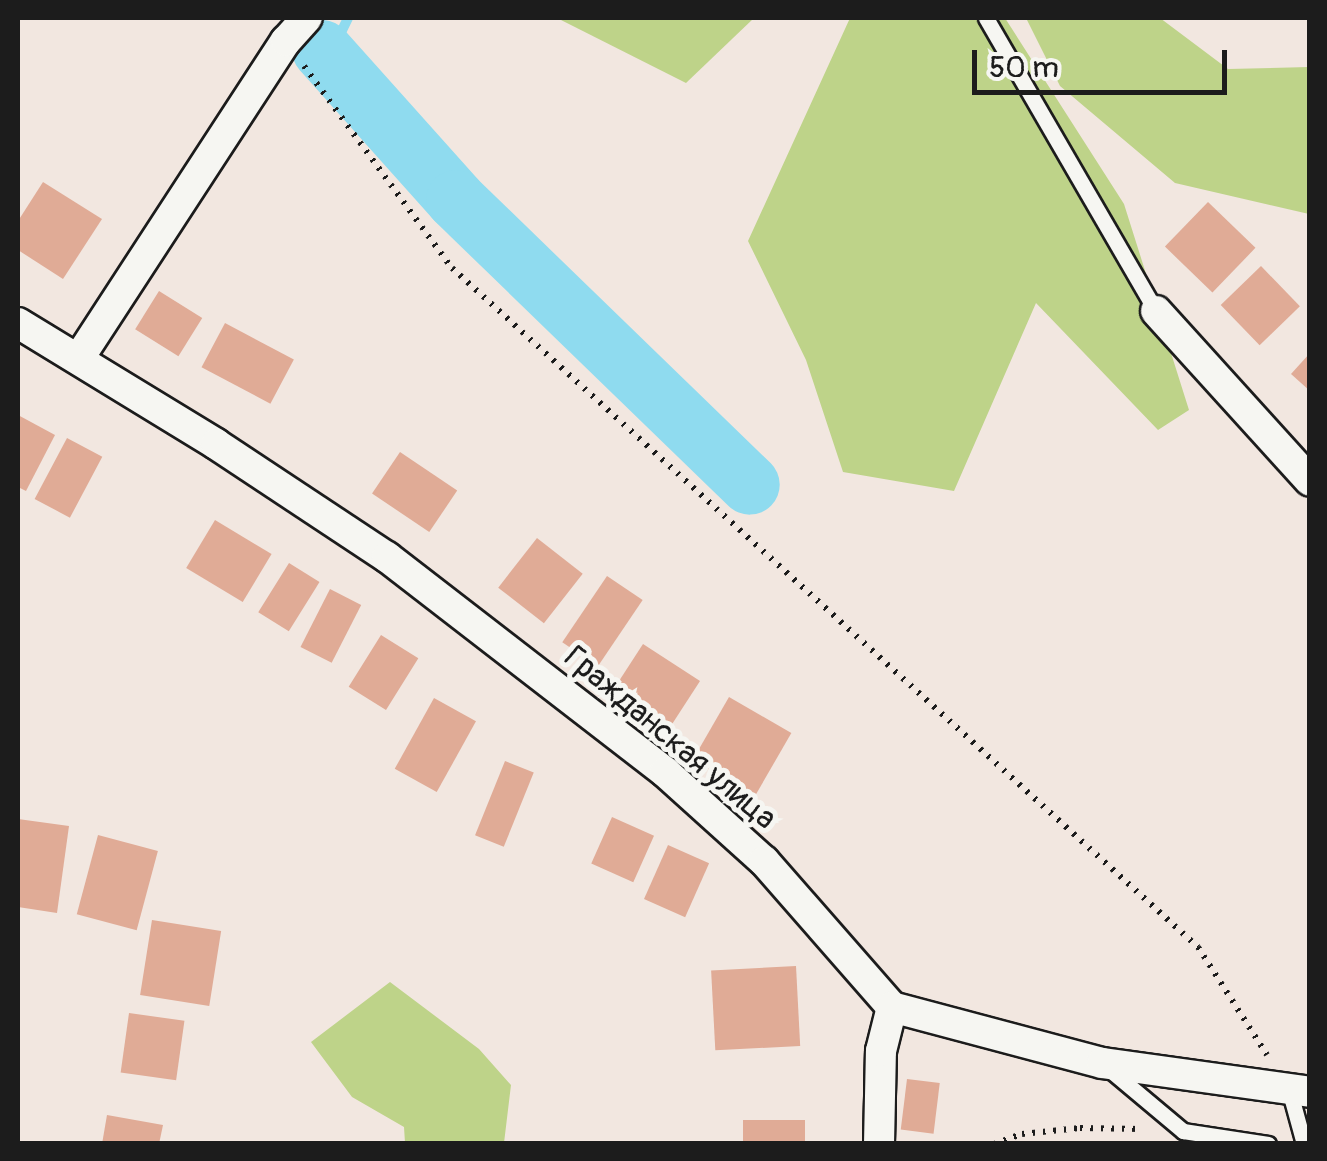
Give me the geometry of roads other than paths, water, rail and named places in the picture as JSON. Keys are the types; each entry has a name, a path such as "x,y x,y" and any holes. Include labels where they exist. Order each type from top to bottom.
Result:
{"street":[{"path":"79,358 286,41 307,18"},
{"path":"1156,311 1310,481"},
{"name":"Гражданская улица","path":"18,322 387,557 665,772 764,861 892,1007"},
{"path":"879,1144 881,1051 892,1007 1102,1064 1299,1091"}],"lane":[{"path":"986,18 1156,311"},
{"path":"1102,1064 1184,1130 1268,1144"},
{"path":"1299,1091 1304,1144"}],"waterway":[{"path":"329,57 348,18"},
{"path":"322,50 456,200 750,485"}]}
